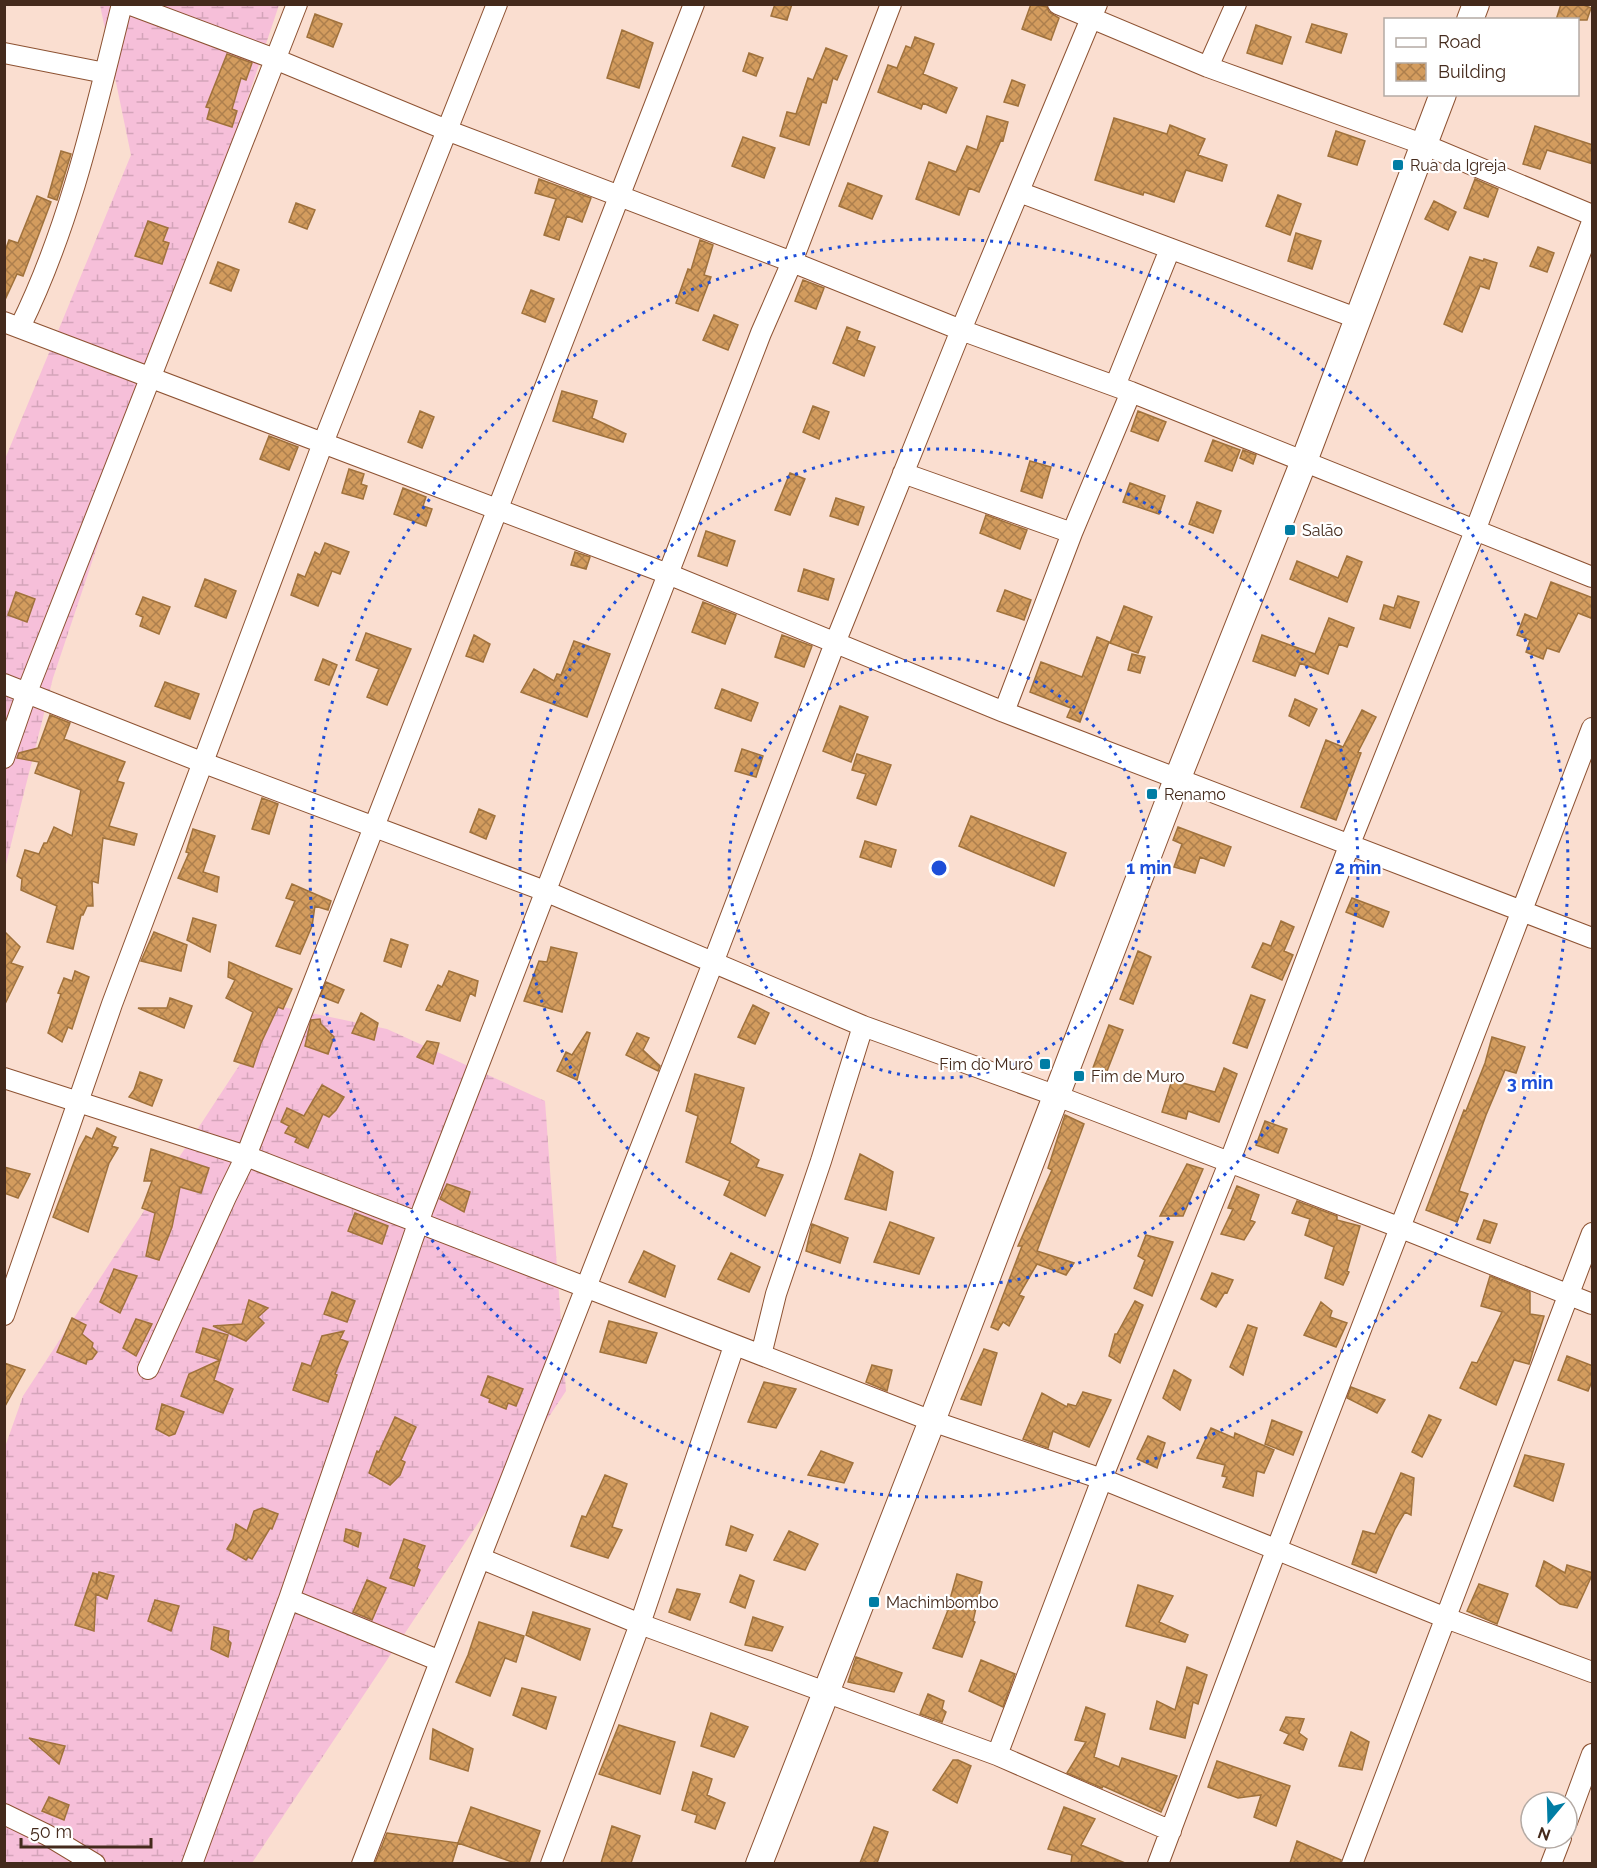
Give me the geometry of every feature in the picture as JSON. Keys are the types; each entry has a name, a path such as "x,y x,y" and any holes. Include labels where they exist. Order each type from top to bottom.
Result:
{"street":[{"path":"122,4 65,217 39,289 12,324 668,574 1004,712 1593,938"},
{"path":"128,4 275,59 449,131 620,195 961,330 1123,389 1593,577"},
{"path":"4,758 27,692 297,4"},
{"path":"4,1315 77,1101 324,443 449,131 497,4"},
{"path":"148,1369 246,1156 372,825 694,4"},
{"path":"192,1863 289,1599 418,1221 761,333 792,262 891,4"},
{"path":"1058,4 1095,11 1208,67 1425,145 1593,214"},
{"path":"1208,67 1236,4"},
{"path":"362,1863 713,963 835,643 961,330 1095,11"},
{"path":"4,53 105,73"},
{"path":"759,1863 933,1421 1177,779 1304,461 1442,96"},
{"path":"1019,192 1359,319"},
{"path":"997,1755 1102,1479 1229,1163 1349,846 1475,531 1593,222"},
{"path":"1004,712 1072,533 1170,249"},
{"path":"903,473 1072,533"},
{"path":"4,684 204,763 545,891 863,1026 1057,1096 1593,1304"},
{"path":"1158,1863 1276,1549 1593,728"},
{"path":"761,1355 776,1294 863,1026"},
{"path":"4,1078 246,1156 418,1221 734,1346 933,1421 1102,1479 1446,1618 1593,1672"},
{"path":"1352,1863 1593,1233"},
{"path":"551,1863 640,1624 734,1346"},
{"path":"480,1558 640,1624 997,1755 1171,1831"},
{"path":"289,1599 440,1661"},
{"path":"1579,1791 1593,1754"},
{"path":"4,1814 47,1834 95,1863"}],"green space":[{"path":"100,5 279,5 53,678 5,868 5,459 131,155"},
{"path":"278,1006 387,1029 545,1101 566,1391 252,1863 5,1864 5,1447 23,1396"}],"building":[{"path":"775,4 792,4 787,20 771,16"},
{"path":"1031,4 1047,7 1049,12 1059,18 1051,40 1022,29"},
{"path":"1561,4 1581,4 1591,8 1587,20 1557,18"},
{"path":"315,14 342,24 333,47 307,37"},
{"path":"1312,24 1347,34 1341,53 1306,42"},
{"path":"1256,25 1291,37 1282,64 1247,53"},
{"path":"622,30 653,43 639,88 607,78"},
{"path":"915,37 934,44 923,74 957,88 946,113 923,103 921,109 878,92 888,65 897,68 906,46 911,48"},
{"path":"826,48 847,56 837,80 833,78 826,103 822,102 809,145 780,136 787,112 796,114 808,78 813,80"},
{"path":"749,53 763,58 756,76 743,71"},
{"path":"227,54 252,63 246,80 241,78 232,109 237,111 232,127 207,119 210,108 206,107"},
{"path":"1012,80 1025,85 1018,106 1004,102"},
{"path":"987,116 1008,122 1003,141 1001,140 979,192 969,188 959,215 916,199 929,162 956,172 967,146 977,150"},
{"path":"1114,118 1167,134 1170,125 1205,139 1198,155 1227,165 1222,181 1186,170 1174,202 1095,180"},
{"path":"1535,126 1593,145 1593,164 1547,150 1540,169 1523,164"},
{"path":"1336,131 1365,141 1357,165 1328,156"},
{"path":"743,137 775,148 764,178 732,166"},
{"path":"61,151 71,154 57,200 48,197"},
{"path":"539,179 591,198 582,222 567,216 559,240 544,235 556,199 535,193"},
{"path":"1475,179 1498,189 1488,217 1464,208"},
{"path":"848,183 882,196 872,219 839,206"},
{"path":"1278,195 1301,204 1290,235 1266,226"},
{"path":"37,196 51,202 23,276 17,274 4,302 4,254 9,240 18,243"},
{"path":"1434,201 1456,212 1448,230 1425,219"},
{"path":"296,203 315,210 307,229 289,222"},
{"path":"148,221 168,228 163,241 169,243 162,264 135,256"},
{"path":"1296,233 1321,241 1312,269 1288,261"},
{"path":"700,240 713,245 704,275 711,277 698,311 676,303 688,269 691,270"},
{"path":"1538,247 1554,253 1547,272 1530,266"},
{"path":"1470,257 1497,263 1489,289 1480,286 1462,332 1444,324"},
{"path":"218,262 239,270 231,291 210,283"},
{"path":"803,280 824,288 816,309 795,301"},
{"path":"531,290 554,299 545,322 522,313"},
{"path":"714,315 738,325 728,350 703,340"},
{"path":"847,327 860,332 857,340 875,347 864,376 833,363"},
{"path":"562,391 597,401 592,418 626,434 623,442 553,421"},
{"path":"813,406 829,412 819,439 803,432"},
{"path":"420,411 434,417 422,448 408,442"},
{"path":"1138,411 1166,422 1158,441 1131,431"},
{"path":"269,436 298,447 289,470 260,459"},
{"path":"1213,440 1240,450 1232,471 1205,461"},
{"path":"1243,450 1256,455 1253,464 1240,458"},
{"path":"1030,461 1051,467 1042,498 1021,491"},
{"path":"349,469 364,474 361,484 367,486 363,499 342,493"},
{"path":"790,473 805,479 790,515 775,510"},
{"path":"1130,483 1165,496 1159,514 1123,502"},
{"path":"403,488 426,497 423,506 432,509 426,526 394,514"},
{"path":"836,498 864,507 858,525 830,516"},
{"path":"1197,502 1221,511 1213,533 1189,524"},
{"path":"986,515 1027,530 1020,549 980,533"},
{"path":"706,531 735,541 727,566 698,556"},
{"path":"325,543 349,552 340,574 332,571 318,606 291,595 298,574 305,577 315,552 320,555"},
{"path":"575,552 590,557 586,569 571,565"},
{"path":"1347,556 1362,562 1347,602 1290,579 1297,561 1338,578"},
{"path":"804,569 834,579 828,600 798,591"},
{"path":"205,579 236,591 226,618 195,606"},
{"path":"1551,582 1593,598 1593,619 1578,613 1559,652 1547,648 1543,659 1526,652 1530,640 1517,635 1525,614 1537,619"},
{"path":"1005,590 1031,600 1024,620 997,611"},
{"path":"16,592 35,599 27,622 8,615"},
{"path":"1398,596 1419,602 1410,628 1380,619 1384,605 1394,608"},
{"path":"143,597 170,607 159,634 140,626 143,617 136,614"},
{"path":"703,602 736,615 725,644 692,632"},
{"path":"1124,606 1152,617 1138,653 1110,643"},
{"path":"1329,618 1354,628 1347,647 1339,644 1328,674 1300,663 1295,676 1253,661 1262,635 1315,654"},
{"path":"366,633 411,649 387,705 367,697 379,669 356,660"},
{"path":"474,635 490,644 483,662 466,656"},
{"path":"782,635 812,646 804,667 775,657"},
{"path":"1097,637 1109,642 1080,722 1067,717 1071,708 1030,692 1041,662 1082,677"},
{"path":"574,641 610,654 587,717 521,692 534,669 554,681 557,674 561,675"},
{"path":"1132,654 1145,657 1140,673 1128,670"},
{"path":"323,659 337,665 329,685 315,680"},
{"path":"165,682 199,694 190,719 155,706"},
{"path":"722,689 758,703 751,721 715,708"},
{"path":"1295,699 1317,709 1309,726 1289,716"},
{"path":"840,706 868,717 851,762 823,751"},
{"path":"1362,710 1376,717 1358,752 1361,753 1336,820 1301,807 1326,740 1343,747"},
{"path":"50,715 70,723 64,739 125,762 117,781 124,783 109,826 137,834 134,845 103,838 98,883 92,881 93,906 87,906 81,915 73,949 47,942 57,906 21,890 22,879 17,876 25,850 39,854 54,827 72,836 81,790 35,773 39,762 17,758 19,753 38,748"},
{"path":"742,749 763,756 756,777 735,771"},
{"path":"857,754 891,765 876,805 857,798 866,774 852,770"},
{"path":"262,798 278,804 269,834 252,829"},
{"path":"479,809 495,816 486,839 470,832"},
{"path":"971,816 1066,853 1054,886 959,846"},
{"path":"1178,827 1231,847 1224,866 1200,857 1195,873 1174,867 1182,844 1173,840"},
{"path":"193,829 215,836 203,872 219,877 217,892 178,878 189,853 186,852"},
{"path":"865,841 896,850 891,867 860,857"},
{"path":"292,884 331,901 328,910 315,906 312,926 300,954 276,946 295,901 286,898"},
{"path":"1352,898 1389,912 1383,927 1346,912"},
{"path":"193,918 216,925 210,952 187,940"},
{"path":"1281,921 1294,927 1284,951 1293,955 1282,980 1252,967 1263,943 1271,946"},
{"path":"4,931 20,947 11,963 23,967 4,1006"},
{"path":"154,932 187,945 181,971 141,961"},
{"path":"391,939 408,945 401,967 384,961"},
{"path":"551,947 577,953 562,1012 524,1001 539,961 547,962"},
{"path":"1138,951 1151,957 1133,1004 1120,999"},
{"path":"229,962 292,989 283,1009 278,1007 261,1043 253,1067 234,1061 253,1012 226,998 235,980 228,977"},
{"path":"75,971 89,977 72,1029 68,1027 62,1042 48,1033 64,978 72,981"},
{"path":"449,971 478,981 475,996 470,993 460,1021 426,1010 438,985 442,987"},
{"path":"326,982 344,990 338,1003 320,996"},
{"path":"1251,995 1265,1000 1247,1048 1233,1043"},
{"path":"170,998 192,1006 184,1028 138,1008 167,1008"},
{"path":"753,1005 769,1013 755,1044 738,1037"},
{"path":"361,1013 378,1023 374,1040 352,1033"},
{"path":"320,1019 321,1024 334,1037 328,1054 305,1046 311,1020"},
{"path":"1109,1025 1123,1030 1104,1079 1091,1073"},
{"path":"587,1032 590,1033 577,1080 557,1071 566,1052 572,1055"},
{"path":"637,1033 649,1038 643,1050 660,1066 658,1071 626,1055"},
{"path":"1492,1037 1525,1047 1516,1073 1505,1070 1486,1115 1459,1191 1468,1194 1457,1222 1426,1210 1464,1110 1466,1111 1485,1063"},
{"path":"427,1041 439,1043 433,1064 417,1057"},
{"path":"1224,1068 1237,1074 1219,1122 1188,1111 1186,1119 1162,1112 1172,1080 1215,1092"},
{"path":"140,1072 162,1080 152,1106 129,1097"},
{"path":"695,1074 744,1088 730,1143 759,1160 756,1167 783,1175 765,1216 724,1195 730,1181 686,1162 698,1116 686,1111"},
{"path":"322,1085 344,1097 329,1117 323,1114 308,1148 295,1142 297,1138 285,1133 289,1126 281,1122 287,1108 304,1116"},
{"path":"1065,1115 1084,1124 1037,1251 1074,1263 1066,1275 1037,1264 1019,1295 1024,1297 1009,1326 1003,1322 998,1330 991,1327 1022,1246 1018,1246 1052,1170 1048,1168"},
{"path":"1265,1121 1287,1129 1278,1153 1256,1145"},
{"path":"97,1128 116,1137 112,1146 118,1148 109,1163 88,1232 53,1217 79,1149 86,1136 92,1139"},
{"path":"151,1149 209,1168 201,1193 180,1187 172,1227 159,1260 146,1256 155,1213 142,1208 152,1181 144,1181"},
{"path":"860,1154 893,1172 886,1210 845,1199"},
{"path":"1187,1164 1203,1169 1183,1216 1160,1216"},
{"path":"4,1167 30,1174 18,1198 4,1193"},
{"path":"447,1184 470,1192 464,1212 440,1199"},
{"path":"1237,1186 1259,1195 1250,1220 1255,1222 1244,1240 1221,1234 1233,1209 1228,1208"},
{"path":"1297,1201 1337,1216 1337,1220 1360,1226 1347,1271 1349,1272 1343,1285 1325,1278 1334,1247 1305,1235 1310,1219 1292,1213"},
{"path":"355,1213 388,1226 382,1244 348,1231"},
{"path":"1484,1220 1497,1224 1490,1243 1477,1239"},
{"path":"890,1222 934,1238 919,1274 874,1262"},
{"path":"812,1224 848,1238 840,1263 806,1251"},
{"path":"1146,1235 1173,1242 1152,1296 1134,1288 1145,1260 1138,1256"},
{"path":"644,1251 675,1266 665,1297 629,1282"},
{"path":"731,1253 760,1267 749,1292 718,1279"},
{"path":"114,1269 137,1276 120,1313 100,1302"},
{"path":"1212,1273 1233,1280 1227,1293 1225,1292 1216,1307 1201,1299"},
{"path":"1490,1276 1530,1292 1530,1314 1544,1316 1529,1364 1514,1360 1496,1405 1460,1388 1472,1362 1477,1363 1502,1312 1481,1306"},
{"path":"332,1292 355,1301 347,1322 324,1314"},
{"path":"249,1300 268,1308 258,1317 264,1323 246,1341 213,1326 242,1324"},
{"path":"1135,1301 1143,1305 1120,1363 1109,1356 1115,1334"},
{"path":"1321,1302 1332,1311 1330,1317 1347,1323 1336,1347 1304,1335"},
{"path":"72,1318 86,1325 82,1334 93,1343 92,1347 97,1352 92,1359 87,1360 86,1364 57,1352"},
{"path":"136,1319 152,1324 136,1356 123,1348"},
{"path":"609,1321 657,1333 646,1363 600,1352"},
{"path":"1248,1325 1257,1328 1243,1375 1230,1367"},
{"path":"203,1328 228,1335 214,1380 233,1389 223,1413 181,1396 189,1374 220,1360 196,1352"},
{"path":"344,1331 340,1339 348,1342 335,1374 337,1375 328,1402 293,1390 302,1363 311,1366 322,1336"},
{"path":"984,1349 997,1353 981,1405 961,1399"},
{"path":"1567,1356 1593,1366 1593,1379 1588,1391 1558,1380"},
{"path":"4,1363 25,1370 4,1408"},
{"path":"872,1365 892,1370 887,1391 866,1382"},
{"path":"1174,1370 1191,1380 1180,1410 1163,1398"},
{"path":"488,1376 523,1389 516,1406 508,1403 506,1409 489,1402 490,1399 481,1395"},
{"path":"764,1382 796,1389 776,1428 748,1422"},
{"path":"1351,1387 1385,1400 1377,1413 1347,1398"},
{"path":"1083,1392 1111,1400 1089,1447 1053,1431 1048,1448 1023,1439 1042,1393 1067,1407 1068,1404 1076,1406"},
{"path":"162,1404 184,1412 175,1434 169,1436 156,1429"},
{"path":"1429,1415 1441,1420 1422,1457 1412,1452"},
{"path":"395,1417 416,1427 401,1460 405,1462 400,1475 390,1485 369,1473 377,1451 379,1452"},
{"path":"1272,1420 1302,1432 1293,1455 1265,1444"},
{"path":"1211,1428 1234,1438 1235,1433 1274,1450 1264,1473 1257,1471 1253,1496 1223,1487 1227,1477 1222,1476 1225,1465 1197,1458"},
{"path":"1148,1436 1165,1443 1157,1468 1137,1459"},
{"path":"821,1451 853,1463 844,1483 808,1475"},
{"path":"1525,1455 1564,1464 1553,1501 1514,1486"},
{"path":"1401,1473 1414,1478 1411,1515 1405,1512 1376,1573 1352,1564 1363,1531 1375,1534"},
{"path":"605,1475 627,1484 612,1527 622,1530 608,1558 571,1546 582,1516 586,1517"},
{"path":"262,1508 278,1514 272,1529 270,1528 252,1559 248,1557 246,1560 227,1549 233,1539 236,1524 247,1531 254,1511"},
{"path":"731,1526 753,1535 746,1551 726,1545"},
{"path":"346,1529 361,1533 358,1547 344,1541"},
{"path":"789,1531 818,1544 805,1570 774,1560"},
{"path":"404,1539 425,1546 417,1568 420,1570 414,1586 390,1578"},
{"path":"1544,1561 1565,1573 1567,1565 1593,1573 1577,1608 1560,1604 1536,1586"},
{"path":"99,1572 114,1576 107,1599 96,1594 94,1631 75,1625 93,1573 97,1574 96,1584"},
{"path":"957,1574 982,1582 973,1621 975,1622 962,1657 933,1648 948,1610"},
{"path":"740,1575 754,1581 745,1608 730,1602"},
{"path":"367,1580 386,1588 372,1620 353,1612"},
{"path":"1479,1584 1508,1594 1497,1624 1467,1611"},
{"path":"1138,1585 1173,1596 1159,1622 1188,1635 1185,1642 1126,1626"},
{"path":"677,1589 700,1594 690,1620 669,1612"},
{"path":"155,1600 179,1606 171,1631 148,1621"},
{"path":"533,1612 590,1629 580,1660 526,1635"},
{"path":"753,1617 783,1627 772,1651 745,1645"},
{"path":"479,1622 524,1636 516,1662 505,1658 490,1696 456,1682"},
{"path":"214,1627 229,1631 228,1640 231,1643 228,1657 211,1649"},
{"path":"856,1657 902,1673 894,1692 848,1682"},
{"path":"981,1660 1015,1674 1003,1707 969,1691"},
{"path":"1187,1667 1207,1675 1198,1704 1193,1702 1185,1738 1150,1729 1157,1701 1175,1710"},
{"path":"522,1688 556,1697 546,1729 513,1715"},
{"path":"928,1694 944,1701 942,1709 946,1712 942,1722 920,1714"},
{"path":"1086,1707 1105,1714 1094,1757 1119,1767 1122,1758 1177,1776 1161,1812 1067,1773 1086,1742 1075,1740"},
{"path":"711,1713 748,1727 734,1757 701,1746"},
{"path":"1286,1717 1304,1719 1299,1733 1307,1739 1303,1750 1284,1743 1289,1734 1280,1730"},
{"path":"619,1725 675,1742 660,1794 599,1774"},
{"path":"433,1729 473,1749 468,1771 430,1759"},
{"path":"1351,1732 1369,1742 1362,1770 1339,1766"},
{"path":"29,1738 65,1746 59,1764"},
{"path":"953,1760 971,1766 957,1803 933,1790"},
{"path":"1217,1761 1290,1786 1276,1826 1254,1817 1261,1795 1238,1798 1208,1787"},
{"path":"693,1772 712,1779 707,1795 725,1803 715,1829 695,1822 697,1815 682,1810"},
{"path":"49,1797 69,1805 64,1820 42,1811"},
{"path":"471,1807 540,1831 529,1863 515,1863 458,1843"},
{"path":"1064,1807 1095,1819 1081,1845 1125,1863 1071,1863 1072,1855 1048,1849"},
{"path":"612,1826 640,1836 631,1863 601,1863"},
{"path":"874,1827 888,1832 877,1863 860,1863"},
{"path":"387,1833 458,1843 452,1863 375,1863"},
{"path":"1297,1841 1341,1860 1340,1863 1290,1863"}],"place":[{"name":"Rua da Igreja","path":"1398,165"},
{"name":"Salão","path":"1290,530"},
{"name":"Renamo","path":"1152,794"},
{"name":"Fim do Muro","path":"1045,1064"},
{"name":"Fim de Muro","path":"1079,1076"},
{"name":"Machimbombo","path":"874,1602"}]}
